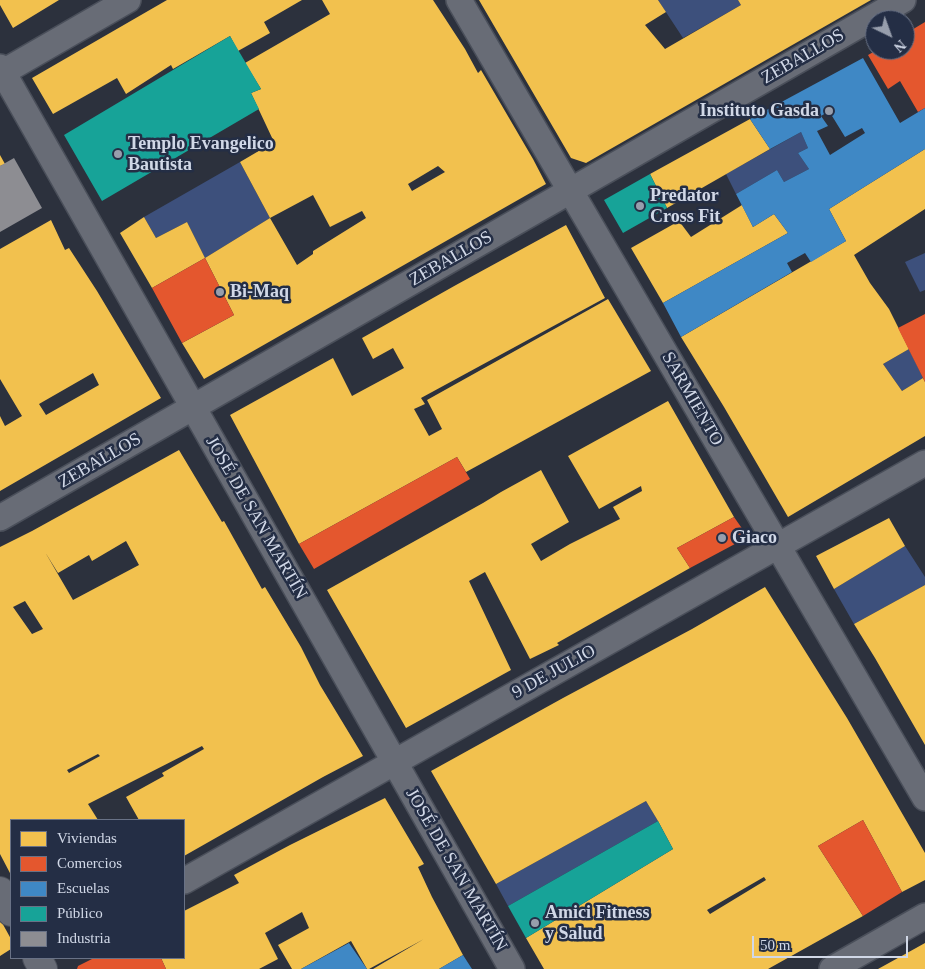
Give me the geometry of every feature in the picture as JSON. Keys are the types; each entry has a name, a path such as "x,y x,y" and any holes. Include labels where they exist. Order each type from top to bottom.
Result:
{"main road":[{"path":"0,891 10,910"}],"street":[{"path":"1,71 128,0"},
{"name":"SARMIENTO","path":"459,0 925,798"},
{"name":"ZEBALLOS","path":"0,518 903,0"},
{"name":"JOSÉ DE SAN MARTÍN","path":"1,71 512,969"},
{"name":"9 DE JULIO","path":"185,880 925,463"},
{"path":"832,969 925,916"}],"shaded area":[{"path":"658,0 738,0 741,5 683,38"},
{"path":"801,132 808,148 798,153 809,169 784,182 777,170 736,194 726,174"},
{"path":"240,162 270,218 205,258 187,222 156,238 144,217"},
{"path":"925,253 925,290 920,292 905,262"},
{"path":"909,349 923,378 902,391 883,364"},
{"path":"905,546 925,577 925,585 854,624 834,589"},
{"path":"646,801 658,821 508,906 496,884"}],"building: Viviendas":[{"path":"0,0 59,0 13,28 0,5"},
{"path":"167,0 302,0 264,22 270,33 238,51 230,36 173,69 171,65 126,94 117,78 53,114 32,78"},
{"path":"322,0 433,0 465,49 478,73 481,70 546,184 204,379 182,343 234,315 205,258 270,218 240,162 274,142 251,93 261,89 245,63 330,14","holes":["438,166 445,172 412,191 408,184","313,195 330,227 362,211 366,218 313,251 313,254 297,265 270,218"]},
{"path":"479,0 658,0 666,12 645,25 665,49 741,5 738,0 871,0 586,163 571,158"},
{"path":"750,119 770,149 667,208 650,174"},
{"path":"925,149 925,209 854,255 870,283 889,309 909,349 883,364 902,391 923,378 925,382 925,436 788,517 681,337 846,241 829,209"},
{"path":"0,155 5,164 0,166"},
{"path":"742,205 753,227 774,214 788,233 663,303 631,248 679,221 691,237"},
{"path":"144,217 156,238 187,222 205,258 152,288 120,233"},
{"path":"51,220 65,250 69,248 97,291 161,398 0,491 0,416 5,426 22,416 0,379 0,249","holes":["93,373 99,385 46,415 39,404"]},
{"path":"566,225 605,298 421,398 425,404 414,409 429,436 442,429 427,400 608,299 651,371 466,472 457,457 299,544 230,415 333,358 352,396 404,368 393,348 373,359 362,338"},
{"path":"668,401 734,517 677,548 690,568 557,643 559,645 530,659 485,572 469,581 511,670 406,728 327,590 541,470 569,522 531,544 541,561 620,519 613,507 642,491 641,486 599,509 568,456"},
{"path":"179,450 222,522 224,521 262,589 265,587 301,647 320,685 363,756 185,855 185,819 138,819 126,797 164,776 162,773 204,749 202,746 88,804 97,819 10,819 10,873 0,854 0,547","holes":["126,541 139,565 73,600 45,552 58,573 89,555 92,561","25,601 43,629 32,634 13,607","98,754 100,756 69,773 67,770"]},
{"path":"889,518 905,546 834,589 816,556"},
{"path":"925,585 925,745 854,624"},
{"path":"765,587 847,718 925,853 925,880 902,892 863,820 818,846 863,916 768,969 544,969 526,938 673,849 658,821 646,801 496,884 431,771 692,629","holes":["764,877 766,880 710,914 707,910"]},
{"path":"385,798 424,864 418,867 463,955 439,969 373,969 424,939 367,969 351,941 301,969 292,969 278,945 309,928 302,912 265,933 278,959 259,969 166,969 161,959 185,959 185,910 239,883 234,875"},
{"path":"0,919 10,937 10,950 0,956"},
{"path":"925,943 925,969 878,969 907,953"}],"building: Comercios":[{"path":"925,22 925,108 918,112 900,81 888,89 871,60 915,60 915,28"},
{"path":"205,258 234,315 182,343 152,288"},
{"path":"925,314 925,382 898,328"},
{"path":"457,457 470,479 314,569 299,544"},
{"path":"734,517 748,537 690,568 677,548"},
{"path":"863,820 902,892 863,916 818,846"},
{"path":"92,959 161,959 166,969 77,969 78,966"}],"building: Escuelas":[{"path":"863,58 900,123 925,108 925,149 829,209 846,241 811,262 805,253 787,263 792,272 681,337 663,303 788,233 774,214 753,227 736,194 777,170 784,182 809,169 798,153 808,148 801,132 770,149 750,119","holes":["829,111 845,137 862,128 865,133 830,155 817,131 828,126 821,116"]},
{"path":"349,943 367,969 301,969"},
{"path":"463,955 472,969 439,969"}],"building: Público":[{"path":"230,36 261,89 251,93 259,109 102,201 64,135"},
{"path":"650,174 667,208 623,233 604,200"},
{"path":"658,821 673,849 526,938 508,906"}],"building: Industria":[{"path":"14,158 42,208 0,232 0,166"}],"place":[{"name":"Instituto Gasda","path":"829,111"},
{"name":"Templo Evangelico Bautista","path":"118,154"},
{"name":"Predator Cross Fit","path":"640,206"},
{"name":"Bi-Maq","path":"220,292"},
{"name":"Giaco","path":"722,538"},
{"name":"Amici Fitness y Salud","path":"535,923"}]}
